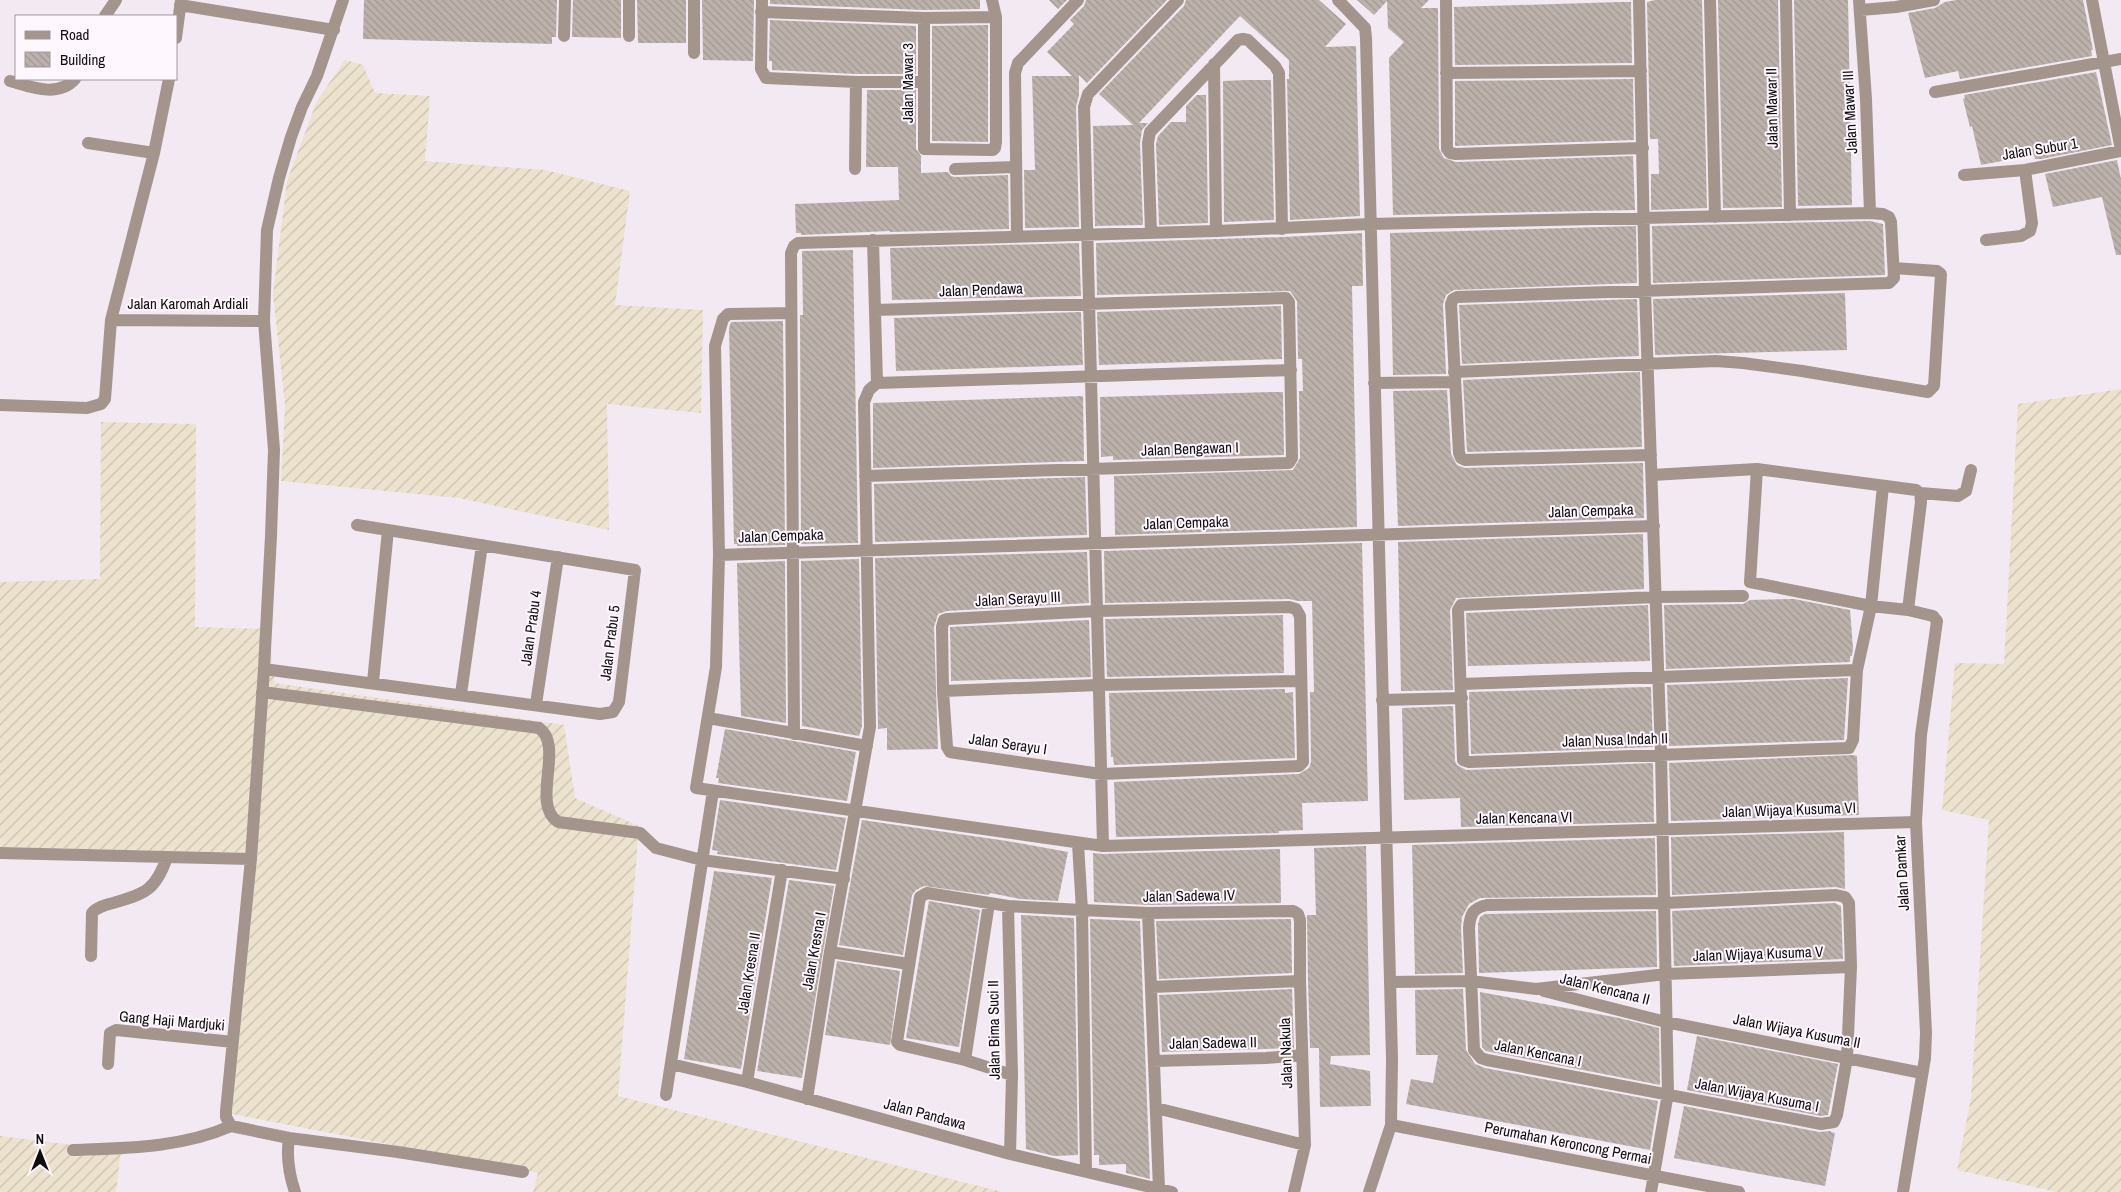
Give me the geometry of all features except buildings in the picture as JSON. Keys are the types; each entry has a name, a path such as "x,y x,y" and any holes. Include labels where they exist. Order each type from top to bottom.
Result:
{"street":[{"path":"106,15 116,0"},
{"path":"231,1126 226,1117 226,1111 250,859 264,669 274,450 264,321 266,230 274,196 302,107 317,76 343,0"},
{"path":"564,36 565,0"},
{"path":"629,0 629,36"},
{"path":"694,0 694,54"},
{"path":"924,82 770,79 764,76 761,69 761,6 924,18 996,17 992,0"},
{"path":"1017,236 1015,72 1018,63 1078,0"},
{"path":"1103,846 1086,234 1085,100 1088,94 1178,0"},
{"path":"1338,0 1365,28 1390,982 1391,1125 1369,1192"},
{"path":"1446,0 1447,149 1452,154 1644,148"},
{"path":"1639,0 1644,148 1645,290 1665,903 1668,1094 1651,1192"},
{"path":"1710,0 1715,217"},
{"name":"Jalan Mawar II","path":"1786,0 1790,215"},
{"path":"1860,5 1896,7 1934,0"},
{"path":"2092,0 2121,150"},
{"path":"178,24 181,3 334,30"},
{"name":"Jalan Mawar III","path":"1860,5 1870,213"},
{"name":"Jalan Mawar 3","path":"924,18 924,149 990,150 995,148 996,17"},
{"path":"1151,232 1149,135 1238,40 1246,39 1279,72 1282,228"},
{"path":"1936,92 2121,59"},
{"path":"1214,64 1216,231"},
{"path":"1446,73 1641,71"},
{"path":"10,81 38,89 57,89 75,80"},
{"path":"0,406 87,408 101,404 105,399 107,389 107,349 111,320 154,153 169,80"},
{"path":"855,169 856,82"},
{"path":"88,143 154,153"},
{"name":"Jalan Subur 1","path":"1964,175 2025,170 2121,150"},
{"path":"955,169 1016,167"},
{"path":"1986,240 2021,236 2030,231 2032,223 2025,170"},
{"path":"794,734 791,253 794,246 802,242 1216,231 1370,224 1886,214 1891,222 1894,268 1894,279 1889,283 1454,298 1451,304 1459,453 1462,459 1651,455"},
{"path":"873,240 877,382 1290,370"},
{"path":"1374,383 1716,361 1743,363 1922,392 1929,391 1934,386 1941,274 1937,271 1894,268"},
{"name":"Jalan Pendawa","path":"875,310 1286,298 1289,302 1290,370"},
{"path":"666,1096 713,791 696,788 716,667 719,555 715,346 723,319 728,314 791,313"},
{"name":"Jalan Karomah Ardiali","path":"111,320 264,321"},
{"name":"Jalan Bengawan I","path":"865,476 1289,462 1292,458 1290,370"},
{"name":"Jalan Kresna I","path":"807,1098 830,952 870,727 864,402 869,390 877,382"},
{"path":"1652,475 1757,469 1916,490 1920,493 1960,495 1967,488 1971,470"},
{"name":"Jalan Damkar","path":"1757,469 1750,582 1871,606 1908,610 1933,616 1937,621 1921,736 1916,822 1926,1033 1922,1073 1903,1192"},
{"path":"1461,684 1857,670 1871,606 1883,486"},
{"path":"1908,610 1922,502 1920,493"},
{"path":"358,525 558,557"},
{"name":"Jalan Cempaka","path":"719,555 1654,526"},
{"path":"373,682 388,530"},
{"path":"460,694 482,545"},
{"name":"Jalan Prabu 5","path":"536,704 607,714 613,712 619,702 635,570 558,557"},
{"name":"Jalan Prabu 4","path":"536,704 558,557"},
{"name":"Jalan Nusa Indah II","path":"1743,596 1656,597 1461,605 1458,608 1462,698 1462,757 1466,762 1846,749 1851,746 1854,740 1857,670"},
{"name":"Jalan Serayu III","path":"943,623 950,618 1096,611 1294,608 1300,616 1300,681"},
{"name":"Jalan Serayu I","path":"943,623 943,691 946,744 950,752 1101,774"},
{"path":"264,669 536,704"},
{"path":"943,691 1099,685 1300,681 1303,762 1301,765 1101,774"},
{"path":"262,692 539,728 546,736 549,746 547,803 548,810 554,820 564,824 640,833 656,848 702,860 844,879"},
{"path":"1382,700 1462,698"},
{"path":"708,718 866,746"},
{"name":"Jalan Kencana VI","path":"713,791 856,810 1078,844 1103,846 1663,831"},
{"name":"Jalan Wijaya Kusuma VI","path":"1663,831 1916,822"},
{"path":"1078,844 1082,910 1086,1171"},
{"path":"0,853 250,859"},
{"path":"91,956 92,913 102,906 145,892 161,874 167,857"},
{"name":"Jalan Kresna II","path":"747,1082 782,870"},
{"name":"Jalan Sadewa IV","path":"909,964 921,895 927,893 1008,906 1148,913 1288,910 1297,913"},
{"name":"Jalan Wijaya Kusuma I","path":"1665,903 1836,895 1845,897 1849,903 1851,967 1847,1058 1834,1122 1828,1124 1668,1094"},
{"path":"965,1060 989,903"},
{"path":"1471,981 1470,918 1473,911 1479,907 1486,905 1665,903"},
{"name":"Jalan Bima Suci II","path":"1008,906 1012,1075 1010,1154"},
{"path":"1148,913 1159,1189"},
{"name":"Jalan Nakula","path":"1294,1192 1305,1144 1300,920 1297,913"},
{"path":"830,952 909,964 897,1042 900,1045 965,1060 1012,1075"},
{"name":"Jalan Wijaya Kusuma V","path":"1536,989 1666,974 1851,967"},
{"path":"1151,987 1300,981"},
{"path":"1390,982 1471,981 1536,989"},
{"name":"Jalan Kencana I","path":"1471,981 1473,1045 1476,1054 1481,1058 1668,1094"},
{"name":"Jalan Kencana II","path":"1536,989 1666,1022"},
{"name":"Jalan Wijaya Kusuma II","path":"1666,1022 1922,1073"},
{"name":"Gang Haji Mardjuki","path":"108,1064 110,1033 116,1030 232,1042"},
{"name":"Jalan Sadewa II","path":"1154,1061 1266,1058 1302,1055"},
{"name":"Jalan Pandawa","path":"671,1064 747,1082 1010,1154 1172,1192"},
{"path":"1156,1108 1305,1144"},
{"name":"Perumahan Keroncong Permai","path":"1391,1125 1740,1192"},
{"path":"73,1150 170,1144 214,1134 231,1126 289,1138 398,1152 523,1172"},
{"path":"289,1138 287,1151 290,1176 295,1192"}],"shaded area":[{"path":"345,60 363,65 375,93 430,96 425,161 545,170 630,191 615,305 703,310 701,413 607,404 609,530 459,498 281,481 285,405 273,294 287,181 317,101"},
{"path":"2121,389 2121,1192 2057,1192 1957,1170 1971,1097 1989,820 1942,810 1955,663 2004,664 2018,404"},
{"path":"101,422 196,424 195,627 268,629 275,683 564,725 575,798 639,826 618,1096 1003,1192 533,1192 538,1173 232,1114 258,853 0,847 0,582 100,579"},
{"path":"0,1136 121,1151 116,1192 0,1192"}]}
